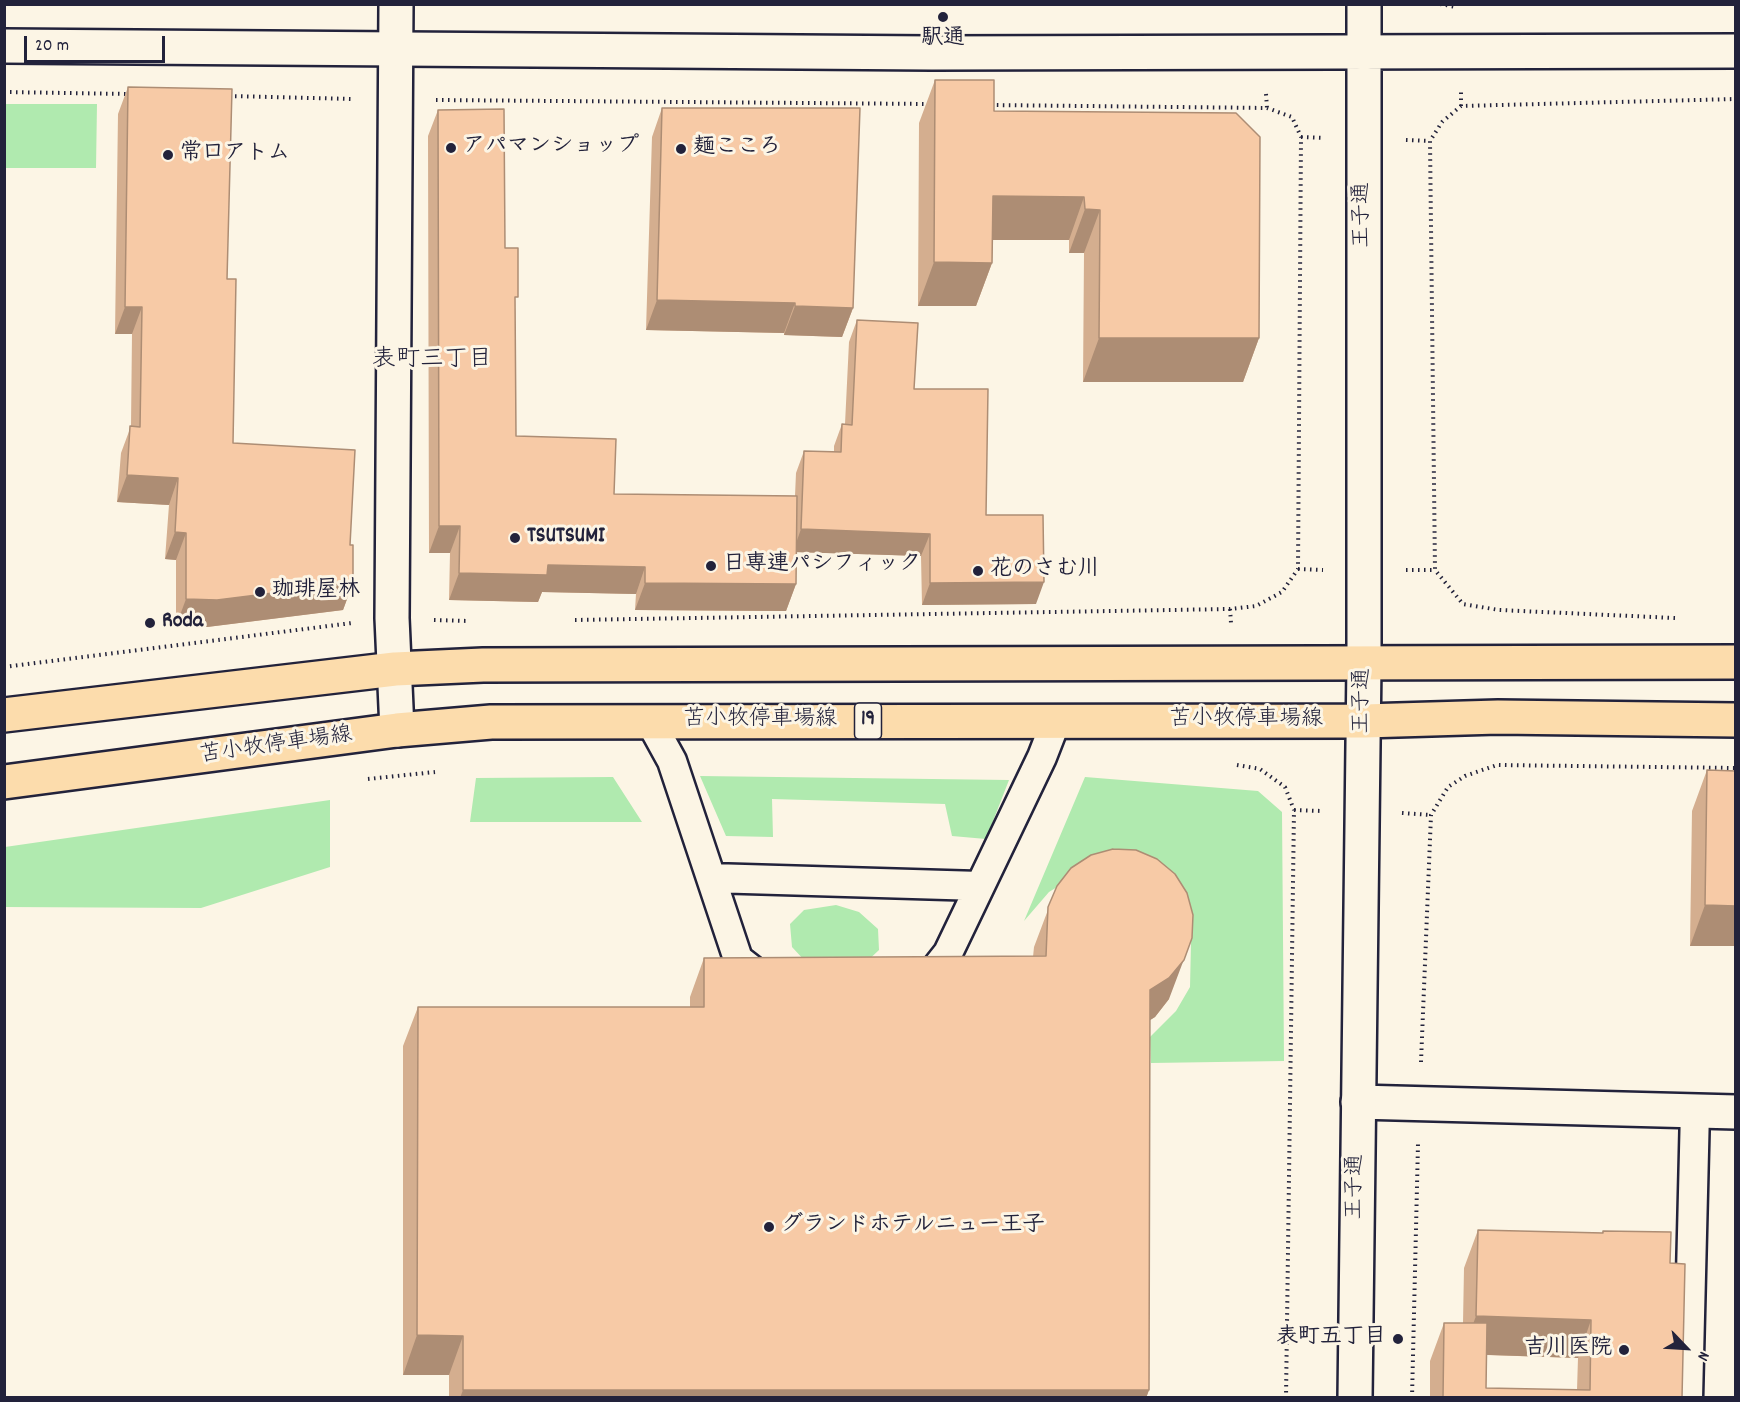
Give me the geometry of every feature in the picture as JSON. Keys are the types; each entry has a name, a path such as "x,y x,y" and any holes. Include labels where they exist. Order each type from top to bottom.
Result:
{"main road":[{"path":"4,715 395,669 483,665 1736,662"},
{"name":"苫小牧停車場線","path":"4,782 397,730 492,722 1364,721 1498,717 1736,720"}],"street":[{"path":"396,4 392,618 397,730"},
{"name":"王子通","path":"1354,1398 1364,721 1364,4"},
{"path":"4,46 1364,53 1736,51"},
{"path":"1358,1102 1419,1106 1736,1112"}],"lane":[{"path":"650,721 672,761 738,958 756,973 774,980 796,980"},
{"path":"887,980 910,980 933,972 948,953 1042,757 1056,721"},
{"path":"711,879 980,886"},
{"path":"1688,1398 1695,1110"}],"path":[{"path":"4,92 132,94"},
{"path":"225,96 396,100 934,105"},
{"path":"1676,618 1499,610 1463,604 1435,570 1430,141 1442,122 1461,106 1736,99"},
{"path":"564,620 1230,609 1256,606 1282,592 1298,569 1301,137 1292,117 1267,108 982,105"},
{"path":"4,667 392,618 481,622"},
{"path":"1412,1398 1419,1106 1431,814 1448,787 1465,776 1497,765 1736,768"}],"green space":[{"path":"5,104 97,104 96,168 5,168"},
{"path":"700,776 1009,780 986,839 952,836 945,804 772,799 773,837 726,836"},
{"path":"613,777 642,822 470,822 476,778"},
{"path":"1085,777 1258,791 1282,812 1284,1061 1151,1063 1150,1037 1176,1011 1190,987 1191,943 1176,908 1075,876 1049,892 1024,921"},
{"path":"330,800 330,867 201,908 5,907 5,847"},
{"path":"836,905 859,912 878,929 879,950 862,966 805,961 792,947 790,924 804,910"}],"building":[{"path":"935,80 994,80 994,111 1236,113 1260,137 1259,338 1099,338 1100,210 1085,209 1084,197 993,196 992,263 934,262"},
{"path":"128,87 232,89 227,279 236,279 233,443 355,450 350,545 353,545 353,583 217,600 186,599 186,533 175,532 178,478 127,475 130,426 140,427 142,307 125,307"},
{"path":"662,108 860,108 853,308 795,306 795,303 657,300"},
{"path":"504,109 505,248 518,248 518,297 515,297 516,436 616,439 614,494 797,496 796,584 645,583 645,567 548,565 547,575 459,573 460,526 439,526 438,110"},
{"path":"857,320 918,323 914,389 988,389 986,515 1043,515 1044,582 930,583 930,534 801,529 804,451 841,452 842,424 852,425"},
{"path":"1707,770 1736,771 1736,906 1705,905"},
{"name":"グランドホテルニュー王子","path":"1113,849 1136,850 1157,859 1175,874 1187,893 1193,915 1192,938 1184,960 1169,978 1150,990 1149,1390 463,1390 463,1336 417,1335 418,1007 704,1007 704,958 1046,956 1048,907 1057,886 1071,868 1091,855"},
{"path":"1478,1230 1671,1232 1670,1263 1685,1264 1682,1398 1443,1398 1444,1323 1487,1323 1486,1388 1590,1390 1591,1320 1476,1316"}],"place":[{"name":"駅通","path":"943,17"},
{"name":"アパマンショップ","path":"451,148"},
{"name":"麺こころ","path":"681,149"},
{"name":"常口アトム","path":"168,155"},
{"name":"TSUTSUMI","path":"515,538"},
{"name":"日専連パシフィック","path":"711,566"},
{"name":"花のさむ川","path":"978,571"},
{"name":"珈琲屋林","path":"260,592"},
{"name":"Roda","path":"150,623"},
{"name":"グランドホテルニュー王子","path":"769,1227"},
{"name":"表町五丁目","path":"1398,1339"},
{"name":"吉川医院","path":"1624,1350"}],"district":[{"name":"表町三丁目","path":"432,362"}]}
